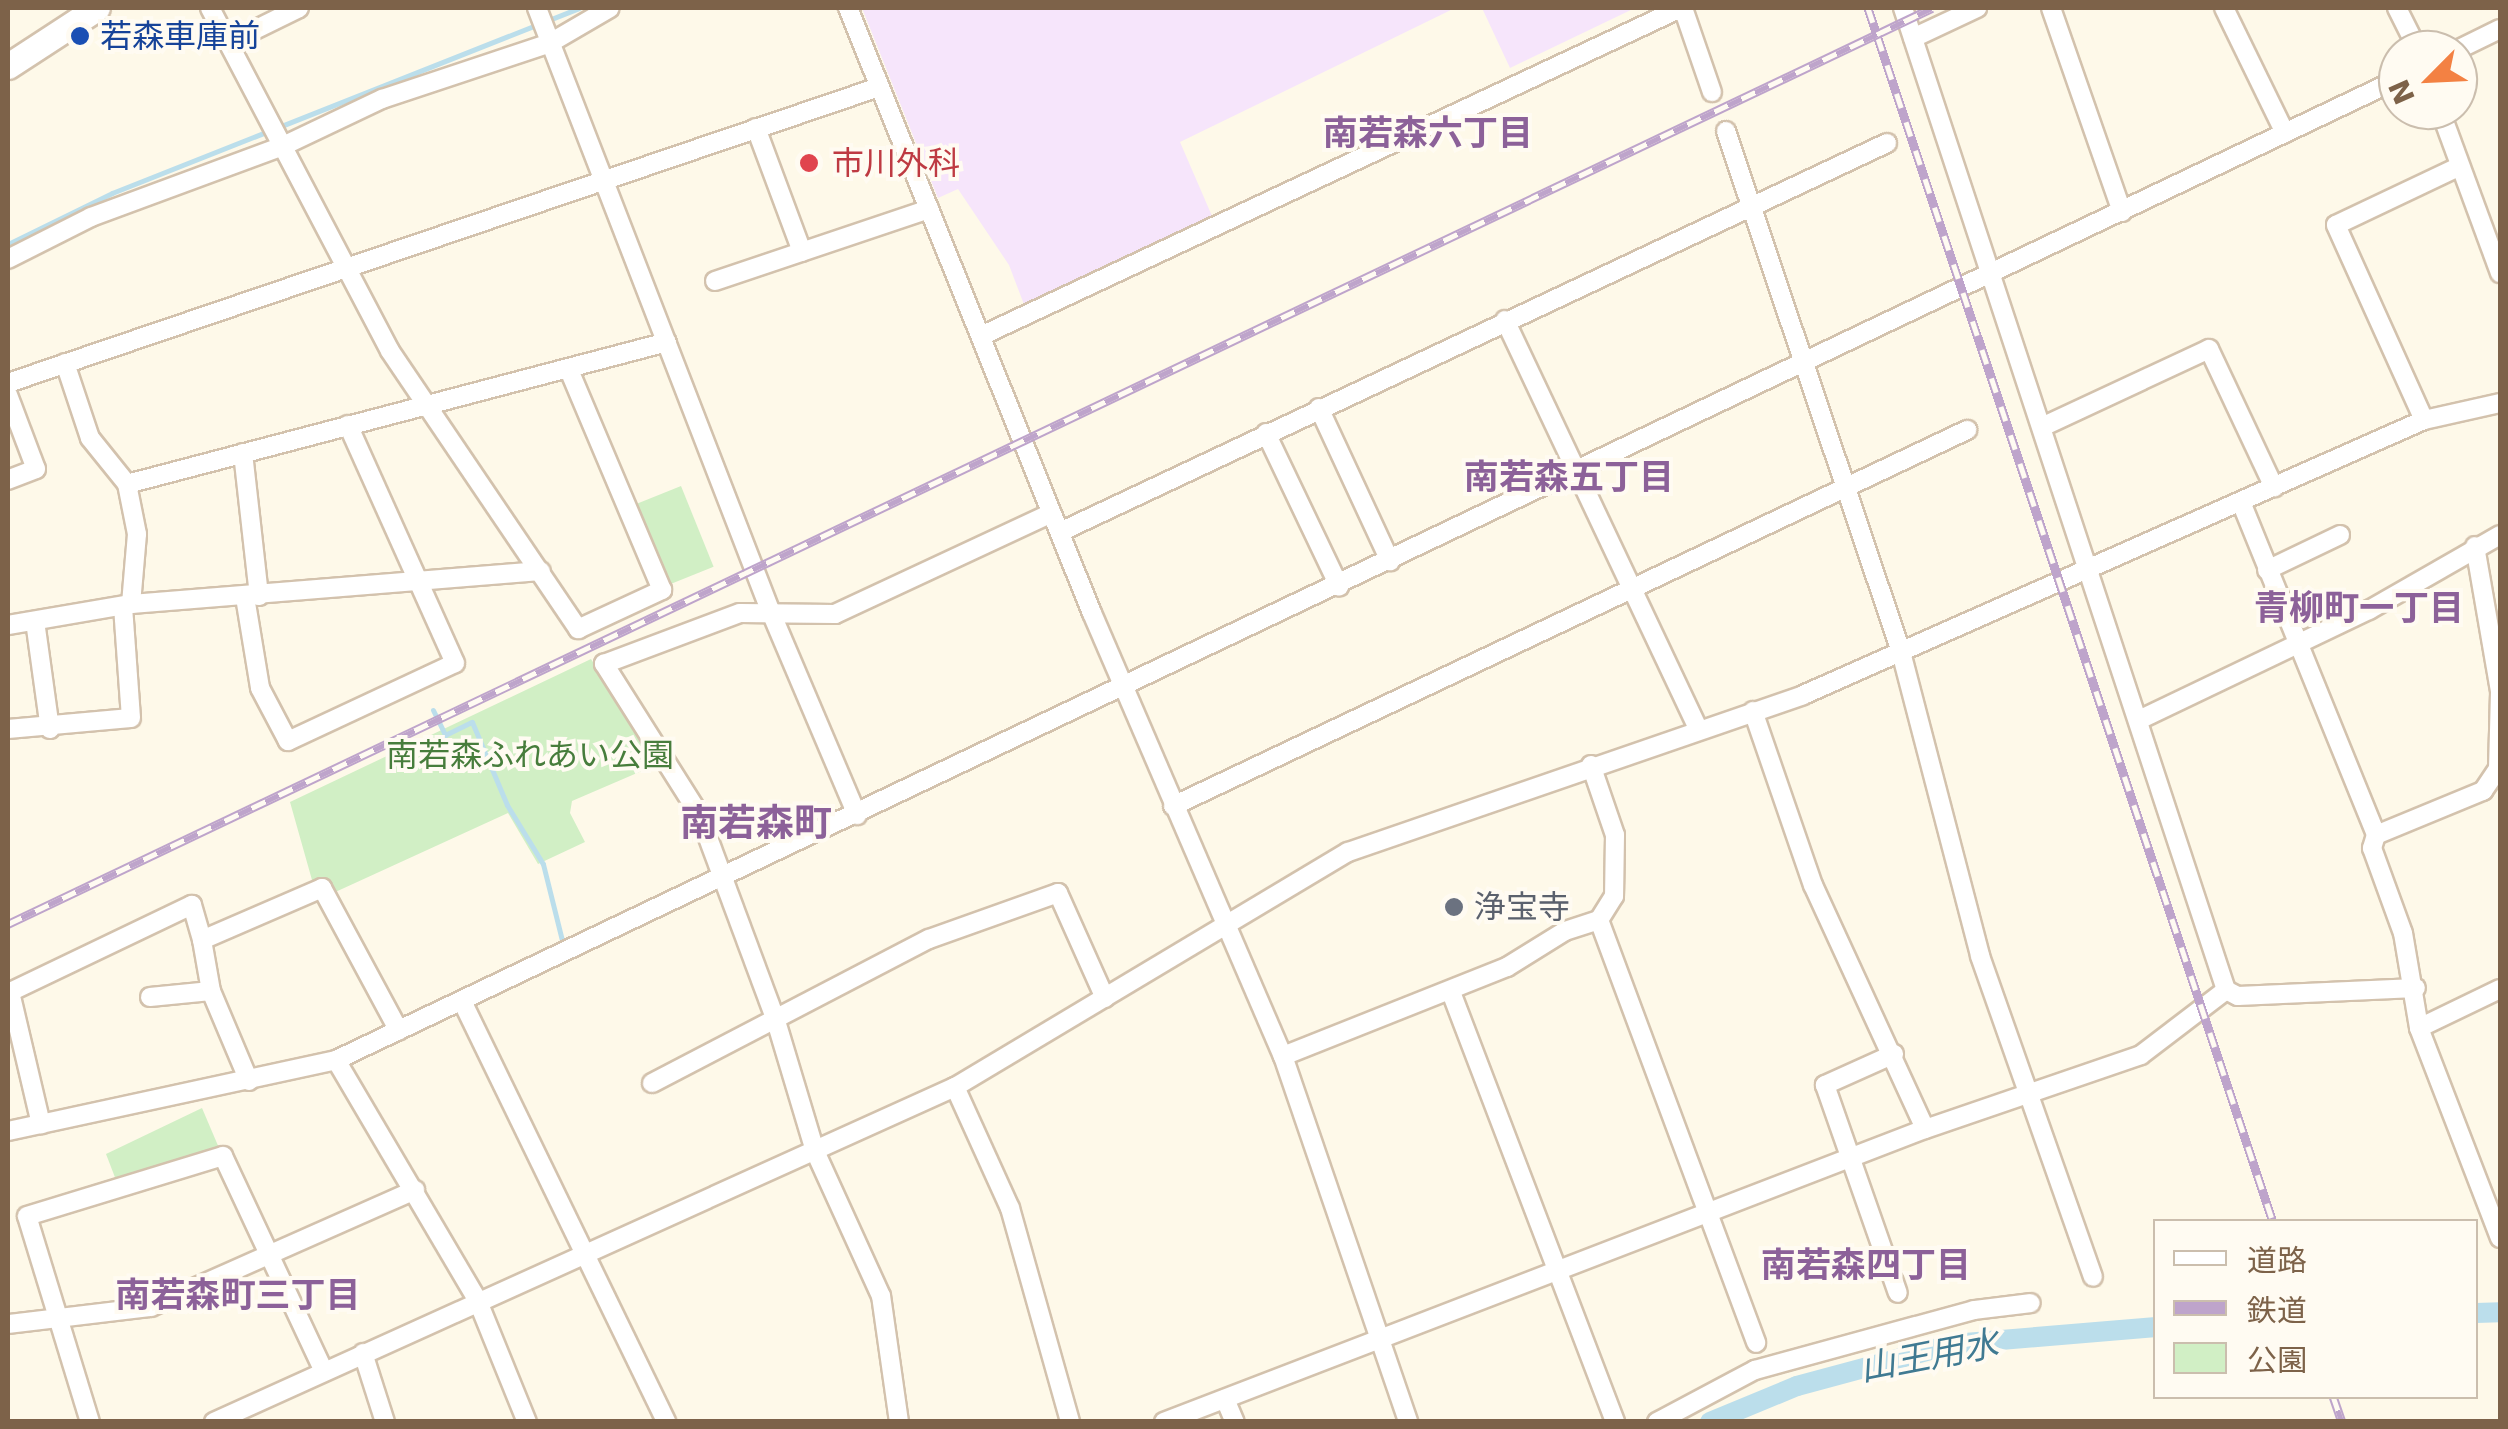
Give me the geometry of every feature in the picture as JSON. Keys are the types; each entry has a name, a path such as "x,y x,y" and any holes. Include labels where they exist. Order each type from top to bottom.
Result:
{"main road":[{"path":"8,66 97,8"}],"street":[{"path":"210,8 347,269 428,405 578,629 662,590 568,368"},
{"path":"228,43 298,8"},
{"path":"8,259 91,217 277,137 549,39 610,8"},
{"path":"848,8 1173,806 1282,1056 1408,1422"},
{"path":"981,336 1682,8 1712,92"},
{"path":"1903,8 2141,719 2226,990 2238,996 2416,988"},
{"path":"1913,38 1976,8"},
{"path":"2050,8 2122,212"},
{"path":"2224,8 2285,134"},
{"path":"539,12 770,610 857,816"},
{"path":"8,383 880,87"},
{"path":"8,1131 336,1060 857,816 2378,89"},
{"path":"756,128 802,252"},
{"path":"2446,130 2458,167 2494,237 2500,273"},
{"path":"1726,131 1848,484 1901,652 1968,920 2093,1277"},
{"path":"1060,532 1887,143"},
{"path":"2424,420 2336,225 2458,167"},
{"path":"716,281 929,209"},
{"path":"1506,320 1698,729"},
{"path":"127,484 667,342"},
{"path":"2044,426 2209,349 2274,487"},
{"path":"8,729 50,729 131,718 127,605 137,534 127,484 90,438 65,363"},
{"path":"8,395 36,470 8,480"},
{"path":"214,1422 247,1414 363,1353 955,1086 1348,852 1752,711 2091,571 2424,420 2500,404"},
{"path":"1319,408 1390,561"},
{"path":"243,453 260,688 288,741 455,662 348,425"},
{"path":"1173,806 1968,430"},
{"path":"1266,433 1339,586"},
{"path":"2241,502 2295,646 2376,835 2372,848 2416,988 2419,1028 2500,1238"},
{"path":"898,1422 881,1296 815,1151 775,1018 699,814 604,664 724,618 770,610 835,614 1052,512"},
{"path":"2266,570 2340,535"},
{"path":"2141,719 2295,646 2500,535"},
{"path":"2376,835 2483,791 2498,769 2500,691 2475,546"},
{"path":"8,625 127,605 540,571"},
{"path":"36,621 50,729"},
{"path":"1752,711 1813,885 1925,1128"},
{"path":"1282,1056 1451,992 1598,920 1614,896 1616,835 1590,765"},
{"path":"202,940 322,888 399,1032"},
{"path":"652,1082 929,938 1058,893 1105,998"},
{"path":"41,1124 9,992 192,905 212,991 250,1081"},
{"path":"1598,920 1756,1344"},
{"path":"2419,1028 2500,989"},
{"path":"1164,1422 1849,1162 1925,1128 2141,1055 2226,990"},
{"path":"150,997 212,991"},
{"path":"1451,992 1615,1422"},
{"path":"462,1002 588,1252 666,1422"},
{"path":"1894,1054 1824,1086 1898,1293"},
{"path":"336,1060 478,1300 527,1422"},
{"path":"955,1086 1010,1208 1070,1422"},
{"path":"90,1422 26,1216 223,1156 324,1372"},
{"path":"8,1324 59,1322 151,1307 415,1190"},
{"path":"1657,1422 1755,1370 1974,1310 2031,1304"},
{"path":"363,1353 385,1422"},
{"path":"1225,1399 1234,1422"}],"shaded area":[{"path":"862,8 1455,8 1180,142 1212,216 1025,307 1009,265 958,189 938,198"},
{"path":"1482,8 1635,8 1510,68"}],"green space":[{"path":"681,486 714,567 663,587 630,507"},
{"name":"南若森ふれあい公園","path":"591,659 658,764 572,801 570,813 585,842 538,864 508,813 331,894 326,881 312,880 290,802"},
{"path":"202,1108 219,1148 116,1180 106,1154"}],"waterway":[{"path":"8,244 112,193 579,8"},
{"path":"433,710 445,735 472,722 507,805 543,864 563,944"},
{"name":"山王用水","path":"2478,1313 2500,1312"},
{"name":"山王用水","path":"1710,1422 1797,1386 1953,1344 2153,1327"}],"railway":[{"path":"1868,8 2272,1219"},
{"path":"8,924 1932,8"},
{"path":"2334,1399 2342,1422"}],"place":[{"name":"若森車庫前","path":"80,36"},
{"name":"市川外科","path":"809,163"},
{"name":"浄宝寺","path":"1454,907"}],"district":[{"name":"南若森六丁目","path":"1428,133"},
{"name":"南若森五丁目","path":"1569,477"},
{"name":"青柳町一丁目","path":"2359,608"},
{"name":"南若森町","path":"756,824"},
{"name":"南若森四丁目","path":"1866,1265"},
{"name":"南若森町三丁目","path":"238,1295"}]}
